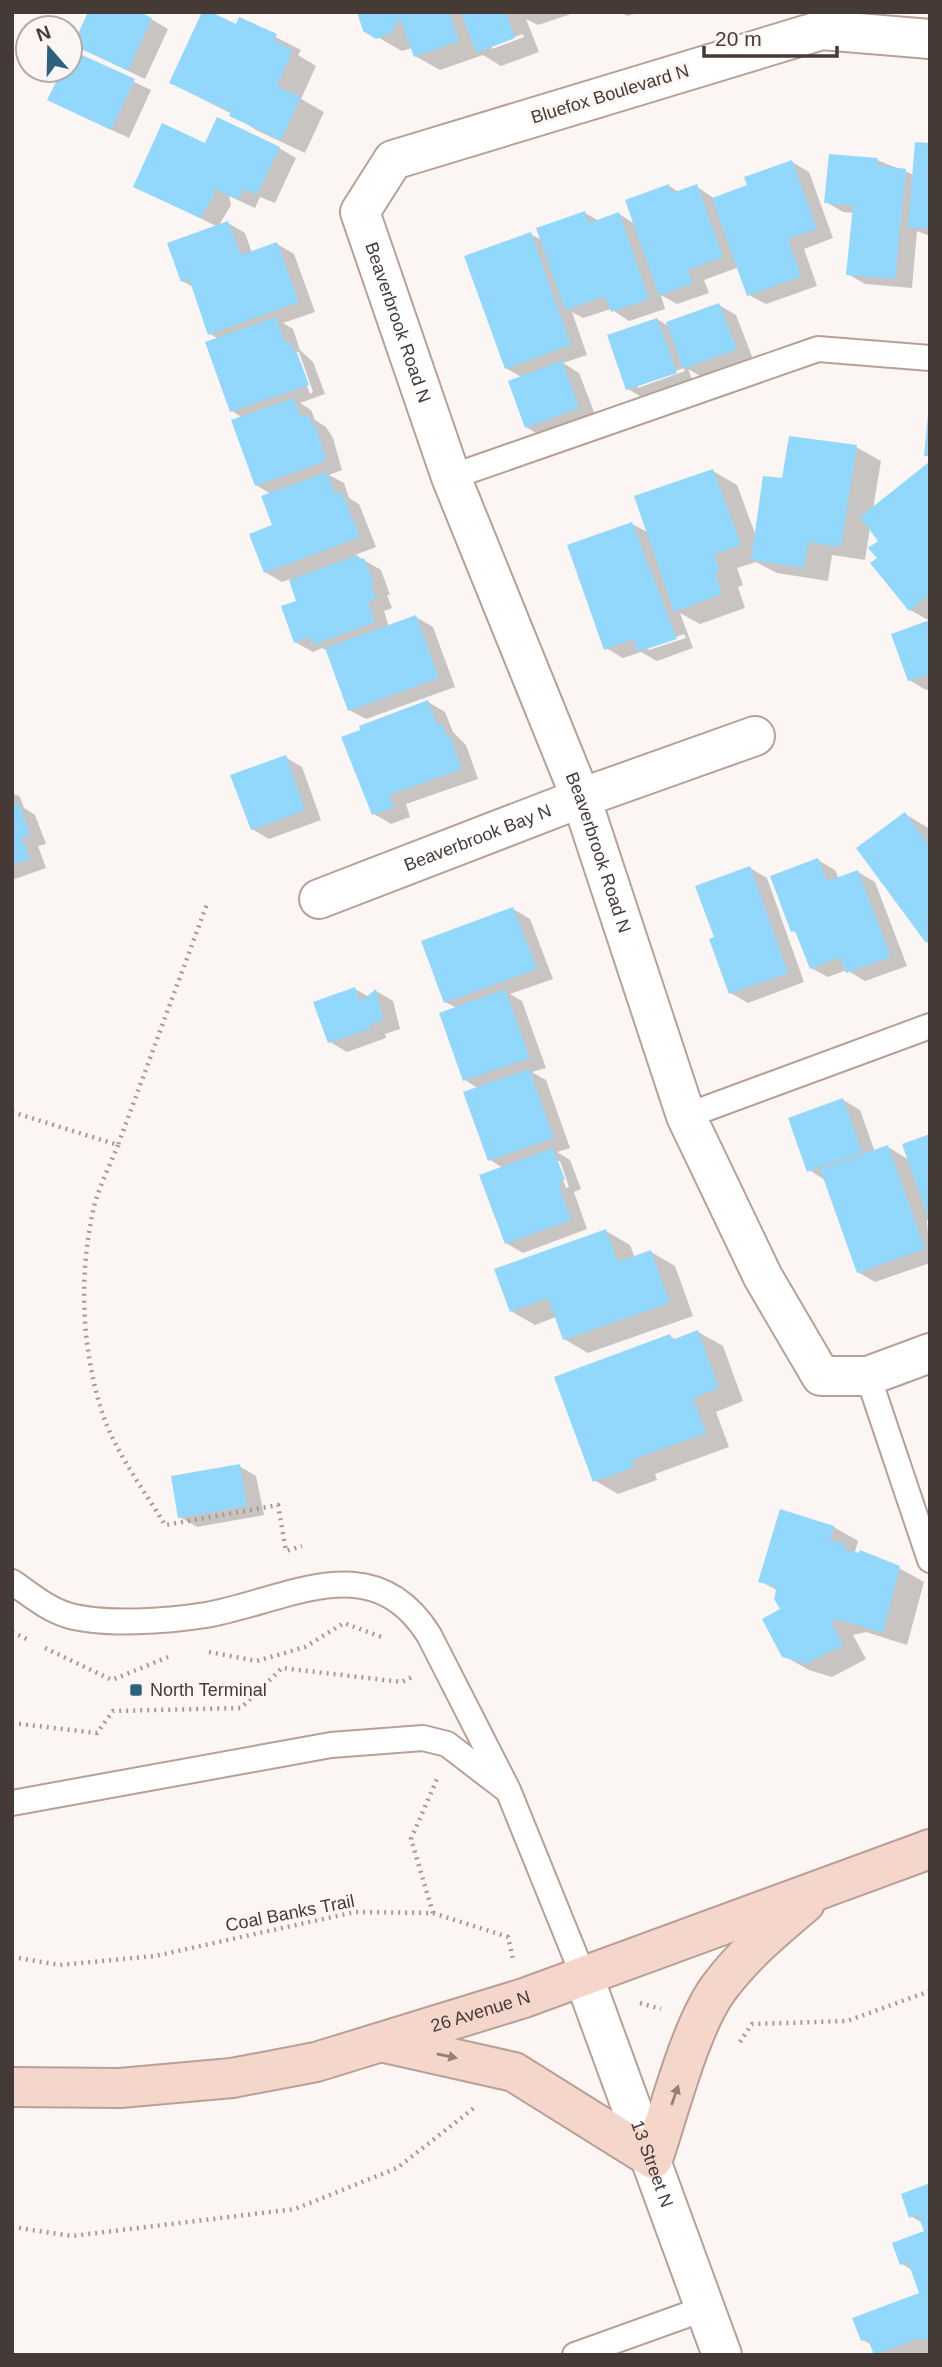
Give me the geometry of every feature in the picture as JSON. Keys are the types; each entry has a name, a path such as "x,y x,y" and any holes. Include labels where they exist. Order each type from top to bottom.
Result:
{"main road":[{"name":"26 Avenue N","path":"12,2087 120,2088 232,2078 316,2062 524,1998 930,1849"},
{"path":"380,2042 514,2072 653,2159 700,2024 716,1992 750,1949 823,1888"}],"street":[{"name":"Bluefox Boulevard N","path":"360,212 393,160 821,21 930,39"},
{"name":"Beaverbrook Road N","path":"360,212 451,477 581,798 686,1116 763,1277 821,1376 868,1376 930,1353"},
{"name":"Beaverbrook Bay N","path":"319,899 581,798 755,736"},
{"name":"13 Street N","path":"583,1975 653,2159 722,2355"}],"lane":[{"path":"451,477 818,349 930,358"},
{"path":"686,1116 930,1026"},
{"path":"868,1376 930,1560"},
{"path":"12,1583 49,1607 68,1615 127,1620 205,1615 329,1583 369,1588 391,1597 413,1612 429,1636 508,1790 583,1975"},
{"path":"12,1803 331,1745 383,1739 423,1738 447,1744 508,1790"},
{"path":"575,2355 705,2308"}],"path":[{"path":"207,904 92,1213 83,1288 89,1350 102,1413 124,1458 165,1525 278,1505 286,1551 302,1546"},
{"path":"12,1112 118,1145"},
{"path":"202,1651 257,1661 306,1647 344,1623 395,1642"},
{"path":"12,1632 113,1680 176,1654"},
{"path":"12,1723 97,1732 113,1711 241,1708 282,1668 402,1682 415,1676 409,1665"},
{"path":"433,1913 411,1839 438,1779"},
{"name":"Coal Banks Trail","path":"12,1957 60,1965 155,1956 355,1912 433,1913 508,1937 524,1998"},
{"path":"598,2015 643,2002 741,2042 752,2024 848,2021 930,1991"},
{"path":"12,2227 72,2236 295,2209 397,2168 455,2124 514,2072"}],"building":[{"path":"88,12 140,12 152,18 128,71 84,50 84,21"},
{"path":"202,12 211,12 236,24 239,17 277,34 274,41 293,50 277,86 301,97 281,140 229,116 231,112 169,83"},
{"path":"357,12 449,12 459,41 414,57 400,18 391,33 376,39 363,31"},
{"path":"461,12 506,12 515,38 476,53"},
{"path":"84,56 135,79 111,130 47,100 55,84 84,84"},
{"path":"217,117 280,147 257,195 243,189 238,200 213,188 214,195 200,218 133,187 162,123 205,143"},
{"path":"915,142 930,143 930,229 908,227"},
{"path":"829,154 878,158 877,165 906,169 895,279 846,275 853,206 824,203"},
{"path":"792,160 817,229 788,239 801,276 747,296 712,198 747,185 744,177"},
{"path":"669,184 672,193 697,184 723,257 688,270 693,283 659,296 625,200"},
{"path":"585,211 589,223 619,212 649,299 611,312 605,296 565,310 536,228"},
{"path":"228,221 241,255 277,242 299,302 208,335 189,279 181,282 167,243"},
{"path":"531,232 571,345 505,369 464,256"},
{"path":"719,303 737,349 683,369 666,322"},
{"path":"276,317 285,343 289,341 293,351 296,350 309,385 230,412 205,342"},
{"path":"657,318 677,373 626,390 607,335"},
{"path":"562,361 579,408 525,428 508,381"},
{"path":"294,398 301,418 309,415 313,427 316,426 326,461 255,486 231,420"},
{"path":"928,415 930,456 924,456"},
{"path":"789,436 857,445 841,547 808,542 804,568 751,560 763,476 782,478"},
{"path":"929,462 930,594 909,611 870,563 877,558 868,548 878,541 860,517"},
{"path":"713,469 741,545 714,555 720,571 715,573 722,594 674,612 634,496"},
{"path":"327,472 335,494 342,492 360,537 264,573 249,534 272,525 261,496"},
{"path":"632,522 677,639 638,652 633,639 604,650 567,545"},
{"path":"358,555 359,560 364,558 374,585 371,586 376,598 368,601 375,622 313,645 310,637 294,643 281,606 296,601 289,580"},
{"path":"416,615 439,678 348,711 325,648"},
{"path":"930,620 930,674 908,681 891,634"},
{"path":"428,700 438,726 442,724 446,735 449,734 462,769 389,795 394,807 372,815 341,737 360,730 359,726"},
{"path":"286,755 305,810 251,830 230,775"},
{"path":"19,803 30,834 22,837 30,859 12,865 12,805"},
{"path":"905,812 930,847 930,940 926,943 856,848"},
{"path":"818,858 827,881 858,870 891,957 846,973 840,957 810,969 795,931 791,932 770,876"},
{"path":"750,866 788,973 729,994 709,939 714,937 695,886"},
{"path":"513,907 537,969 444,1003 421,941"},
{"path":"355,987 360,1002 376,989 383,1020 369,1025 370,1029 328,1043 313,1002"},
{"path":"505,989 530,1058 463,1081 439,1013"},
{"path":"529,1069 554,1138 488,1161 463,1092"},
{"path":"843,1098 862,1152 807,1172 788,1118"},
{"path":"930,1134 930,1221 929,1221 902,1144"},
{"path":"888,1145 925,1249 857,1273 820,1169"},
{"path":"553,1148 565,1180 558,1182 571,1220 505,1244 479,1175"},
{"path":"606,1229 618,1262 651,1250 670,1303 563,1340 548,1298 510,1312 494,1269"},
{"path":"698,1330 719,1388 693,1398 706,1433 632,1460 634,1467 593,1482 554,1377 670,1334 672,1340"},
{"path":"240,1464 247,1506 178,1518 171,1476"},
{"path":"780,1509 834,1526 830,1540 846,1544 844,1549 859,1553 860,1550 900,1566 883,1633 840,1620 831,1621 843,1645 806,1664 782,1657 762,1619 780,1609 774,1599 777,1587 758,1582"},
{"path":"930,2183 930,2338 921,2341 920,2338 874,2355 868,2339 861,2341 852,2318 919,2293 908,2262 900,2265 892,2243 924,2231 918,2215 909,2218 901,2194"}],"place":[{"name":"North Terminal","path":"136,1690"}]}
